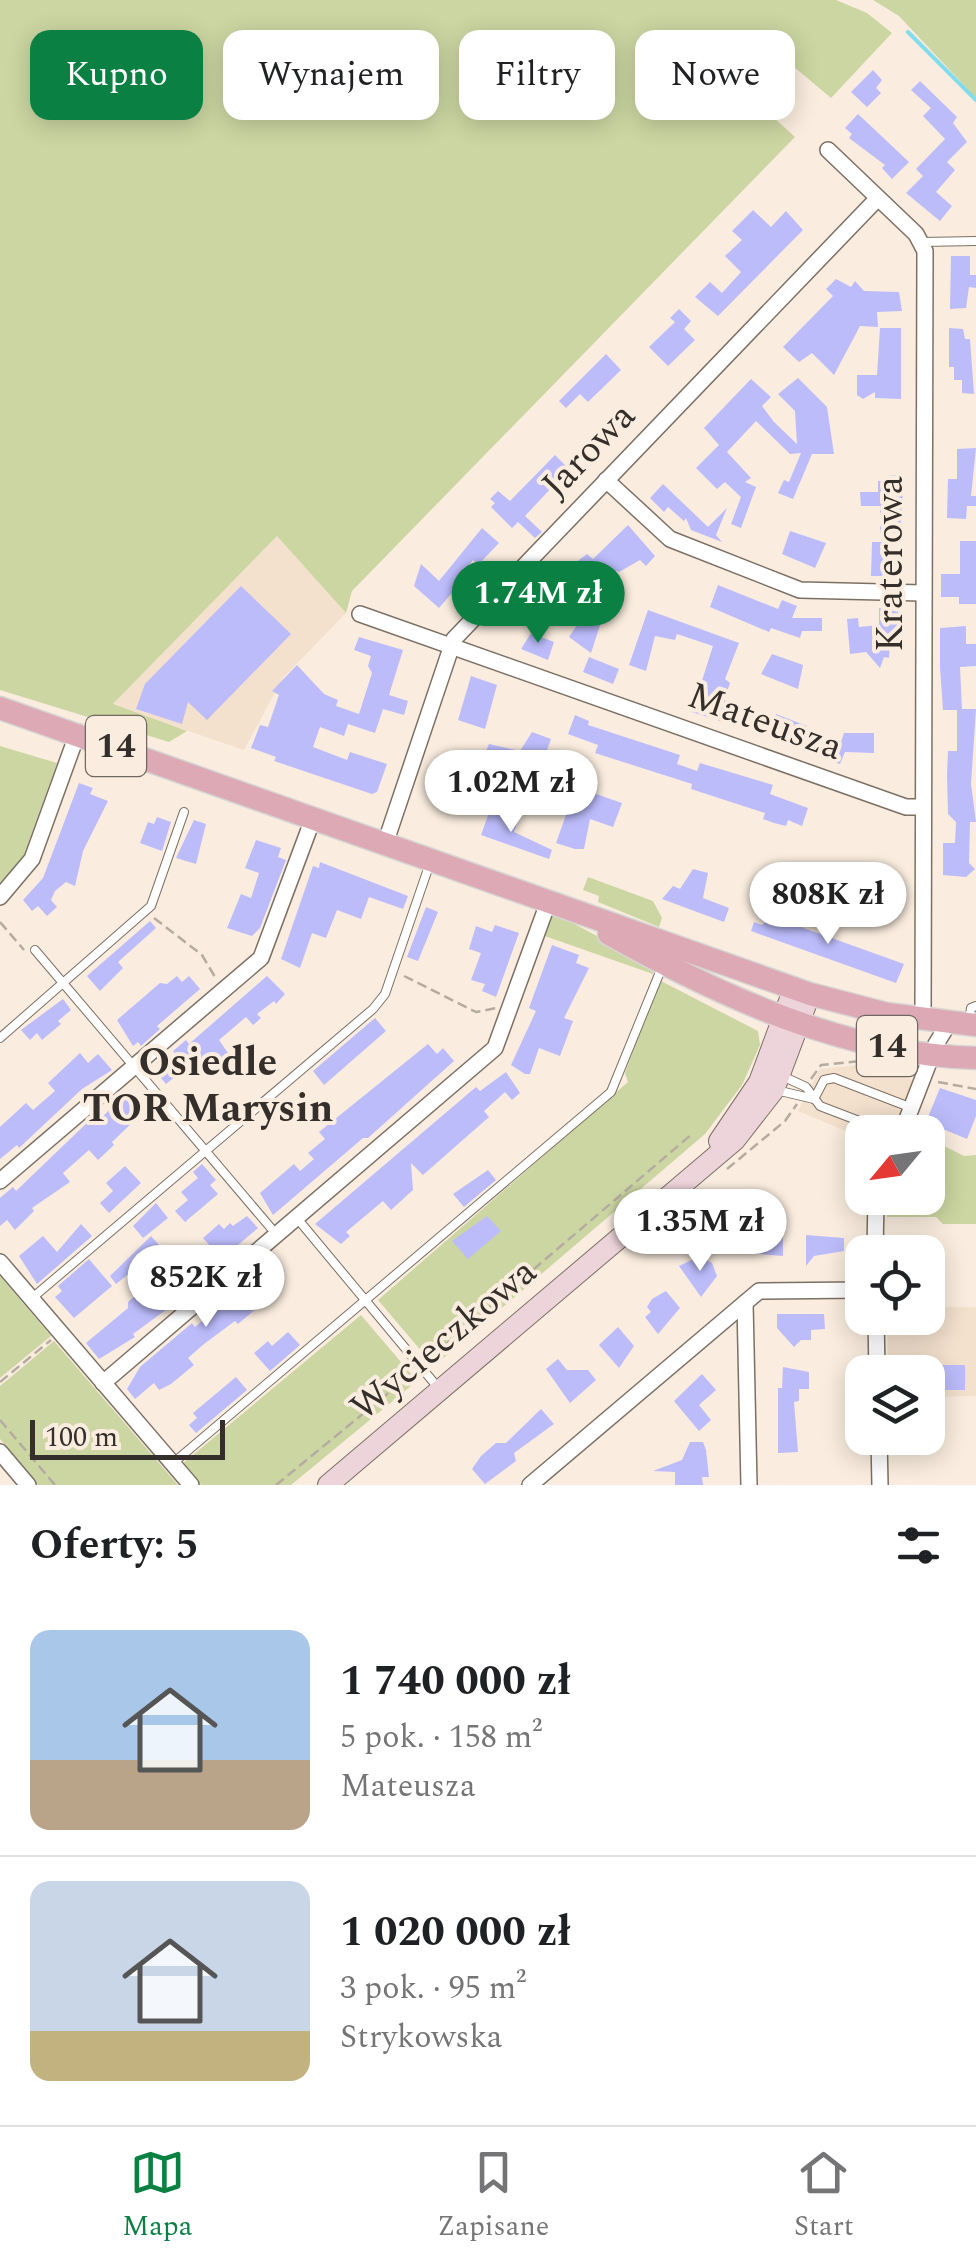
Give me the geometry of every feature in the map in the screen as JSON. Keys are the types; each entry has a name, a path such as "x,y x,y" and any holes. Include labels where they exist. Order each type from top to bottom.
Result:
{"main road":[{"name":"14","path":"0,708 78,732 802,991 923,1020 967,1020"},
{"name":"14","path":"550,900 664,964 792,1018 932,1056 976,1058"}],"street":[{"path":"828,150 922,242"},
{"name":"Jarowa","path":"386,841 450,645 877,199"},
{"name":"Kraterowa","path":"922,242 923,1020"},
{"path":"606,480 670,538 800,590 923,594"},
{"name":"Mateusza","path":"360,614 906,807 923,807"},
{"path":"0,897 32,859 78,732"},
{"path":"0,1181 226,989 266,950 314,816"},
{"path":"103,1383 490,1053 510,1012 550,900"},
{"name":"Wycieczkowa","path":"328,1485 744,1131 769,1079 802,991"},
{"path":"909,1115 932,1056 967,1020"},
{"path":"0,1262 191,1485"},
{"path":"530,1485 762,1290 845,1290"},
{"path":"745,1302 749,1485"},
{"path":"0,1452 28,1485"},
{"path":"879,1455 880,1485"}],"lane":[{"path":"922,242 976,240"},
{"path":"0,1038 151,906 184,812"},
{"path":"32,1299 372,1009 385,994 432,858"},
{"path":"35,950 276,1234"},
{"path":"172,1464 368,1302 610,1092 664,964"},
{"path":"814,1099 824,1080 834,1078 912,1108"},
{"path":"769,1079 806,1088 820,1106 845,1116"},
{"path":"769,1079 800,1099 814,1099"},
{"path":"296,1217 440,1390"}],"path":[{"path":"151,906 158,925 202,956 226,989"},
{"path":"0,922 26,952 35,950"},
{"path":"393,972 476,1012 492,1007 510,1012"},
{"path":"806,1088 821,1065 872,1060"},
{"path":"923,1080 976,1089"},
{"path":"719,1173 732,1168 785,1121 800,1099"},
{"path":"431,1357 692,1134"},
{"path":"0,1382 60,1332"},
{"path":"276,1485 420,1366"},
{"path":"0,1420 55,1485"}],"shaded area":[{"path":"277,536 346,613 283,678 244,750 112,705"},
{"path":"879,1063 914,1081 899,1115 845,1115 845,1131 798,1111 820,1069"},
{"path":"945,1307 976,1307 976,1396 945,1397 945,1355 888,1355 887,1335 945,1335"}],"green space":[{"path":"0,0 836,0 867,13 892,33 831,98 795,68 795,30 635,30 635,120 776,120 795,137 352,591 346,613 277,536 113,704 187,731 169,742 0,690"},
{"path":"873,0 976,0 976,98 899,16"},
{"path":"0,746 57,763 22,860 0,889"},
{"path":"588,877 653,901 662,918 659,927 598,902 599,896 583,890"},
{"path":"554,913 655,967 653,974 542,935"},
{"path":"659,980 758,1031 760,1045 742,1085 705,1134 434,1366 378,1300 628,1082 625,1073"},
{"path":"945,1146 964,1156 976,1155 976,1224 943,1224 936,1217 887,1217 945,1215"},
{"path":"0,1276 51,1336 0,1378"},
{"path":"361,1315 417,1381 291,1485 201,1485 182,1464"},
{"path":"54,1341 178,1485 38,1485 0,1439 0,1386"}],"building":[{"path":"873,70 882,80 876,88 881,93 867,107 851,92"},
{"path":"920,81 957,117 953,123 967,142 947,162 955,170 936,192 952,206 940,221 906,193 923,176 916,169 945,139 923,116 931,108 911,90"},
{"path":"858,114 909,162 892,179 882,168 885,165 849,138 852,134 845,128"},
{"path":"753,210 771,227 786,211 803,230 718,316 695,297 710,282 722,293 741,272 725,256 742,240 732,231"},
{"path":"951,256 970,256 970,275 976,275 976,288 969,287 966,308 950,309"},
{"path":"836,279 851,287 855,281 864,291 899,292 902,311 877,312 878,327 860,326 834,375 812,353 799,362 783,347 833,296 826,289"},
{"path":"679,309 691,321 684,329 695,340 668,366 649,347 675,322 670,318"},
{"path":"880,328 901,328 901,399 875,398 875,392 863,399 857,395 857,375 877,375"},
{"path":"949,328 963,329 965,339 970,339 974,394 962,393 962,380 954,380 954,367 949,367"},
{"path":"606,354 621,370 588,402 580,394 566,408 559,401"},
{"path":"798,378 827,407 834,454 812,454 793,499 778,493 784,480 789,482 801,453 790,454 756,421 727,452 751,478 745,482 756,487 741,528 731,524 741,497 725,482 717,489 696,468 719,445 704,428 751,379 771,397 762,406 797,444 795,411 778,394"},
{"path":"976,448 971,496 976,496 976,506 967,506 966,519 947,518 948,479 957,479 957,449"},
{"path":"555,455 569,469 525,516 542,532 535,538 518,522 512,528 491,507 495,503 490,499 498,491 510,501"},
{"path":"904,475 900,533 880,533 880,506 861,506 860,492 878,492 878,481"},
{"path":"663,484 708,527 727,508 716,535 722,542 691,530 686,518 684,521 668,507 664,512 650,498"},
{"path":"628,525 655,556 646,566 640,560 619,572 602,565 571,594 564,587 574,576 567,569 587,554 593,559"},
{"path":"482,528 499,543 478,565 473,560 460,576 464,579 439,608 414,586 421,564 439,581"},
{"path":"790,531 826,543 815,568 782,554"},
{"path":"960,541 976,541 976,604 959,604 959,597 941,597 941,574 960,574"},
{"path":"872,542 882,542 883,553 893,553 893,576 871,576"},
{"path":"718,585 778,609 782,600 797,606 792,618 822,618 822,631 802,631 800,638 771,628 769,632 710,607"},
{"path":"241,586 291,634 207,720 188,702 182,724 136,709 145,684"},
{"path":"591,604 603,616 591,653 569,637"},
{"path":"879,608 899,612 899,643 890,642 889,658 884,657 880,668 866,652 850,654 847,619 858,618 859,627 879,625"},
{"path":"648,610 739,643 725,679 730,683 724,700 738,705 735,726 692,712 713,646 677,634 675,640 655,636 646,671 629,665"},
{"path":"966,626 966,644 976,644 976,666 960,667 962,709 976,709 971,784 976,822 970,822 969,863 975,869 966,877 943,875 943,843 955,843 956,822 948,814 947,775 948,751 957,751 957,710 943,710 940,628"},
{"path":"531,633 554,642 548,660 521,649"},
{"path":"359,637 403,650 389,695 408,701 404,715 383,709 375,733 348,724 344,736 320,727 313,747 347,760 350,752 387,764 377,792 372,794 274,761 276,757 251,748 260,725 268,727 279,695 272,691 297,665 324,694 338,700 336,706 359,714 372,673 368,666 371,656 354,650"},
{"path":"772,654 803,665 798,689 761,674"},
{"path":"589,657 619,669 613,684 583,672"},
{"path":"471,676 497,685 485,729 458,720"},
{"path":"776,714 807,726 797,744 769,734"},
{"path":"575,715 589,721 588,725 680,755 677,764 697,771 700,763 773,785 770,794 808,808 802,826 788,820 786,826 774,823 763,819 765,813 691,789 692,784 595,753 598,745 568,734"},
{"path":"532,732 551,739 539,772 485,753 489,744 520,751"},
{"path":"844,733 874,733 874,753 845,752 840,764 824,758 831,739 841,742"},
{"path":"79,783 93,788 90,794 108,801 83,851 75,886 66,882 55,891 51,900 57,907 47,916 38,906 32,911 23,900 43,878"},
{"path":"576,787 622,803 613,827 590,819 584,849 556,843"},
{"path":"490,810 518,820 514,832 552,850 549,859 481,835"},
{"path":"157,817 171,822 162,851 140,843 148,822 154,824"},
{"path":"194,820 206,824 196,864 176,858"},
{"path":"256,840 281,848 278,857 286,860 260,928 252,936 227,928 241,894 251,898 259,873 245,868"},
{"path":"320,862 408,896 403,909 369,897 361,919 337,910 326,938 312,933 300,968 281,959 313,866 319,868"},
{"path":"693,869 708,873 703,898 729,908 724,922 662,899 673,886 680,889"},
{"path":"426,907 438,912 418,961 407,957"},
{"path":"771,911 790,915 787,922 904,964 896,983 751,931 754,922 762,925"},
{"path":"150,921 156,928 118,962 123,968 100,991 87,976"},
{"path":"495,925 519,933 496,997 482,991 485,984 471,980 481,953 469,949 476,926 492,932"},
{"path":"552,945 579,955 576,963 589,968 564,1018 573,1021 560,1056 539,1048 530,1074 525,1074 511,1065 536,1011 529,1008"},
{"path":"177,976 182,982 189,976 200,989 157,1026 160,1029 141,1046 138,1042 133,1046 117,1020 160,983 167,984"},
{"path":"267,976 285,994 276,1004 274,1001 257,1014 261,1018 253,1025 246,1017 219,1040 228,1053 219,1061 215,1056 199,1069 195,1064 187,1067 166,1084 156,1072 176,1055 173,1051 186,1040 189,1044"},
{"path":"63,999 71,1010 58,1021 61,1024 42,1040 37,1033 30,1040 21,1030"},
{"path":"375,1018 386,1031 324,1085 313,1071"},
{"path":"428,1044 437,1054 443,1048 454,1061 273,1215 260,1193 294,1164 300,1171 314,1159 308,1153 325,1139 319,1132"},
{"path":"80,1053 88,1063 98,1054 112,1070 82,1089 19,1148 17,1145 0,1159 0,1127 26,1103 33,1110 55,1091 48,1083"},
{"path":"506,1072 520,1093 512,1100 505,1092 484,1111 489,1117 423,1175 411,1163 413,1190 391,1210 383,1201 346,1232 350,1236 341,1244 315,1224 476,1087 480,1091"},
{"path":"940,1088 976,1100 976,1116 967,1139 945,1130 945,1115 929,1115"},
{"path":"130,1090 142,1105 130,1115 133,1122 112,1142 114,1145 98,1160 89,1150 63,1173 70,1182 32,1208 34,1211 15,1230 7,1220 0,1226 0,1198 13,1187 16,1191 91,1119 98,1121"},
{"path":"202,1164 216,1180 210,1185 218,1194 185,1222 175,1211 188,1200 181,1192 198,1178 193,1172"},
{"path":"125,1166 141,1183 109,1213 100,1203 113,1191 106,1183"},
{"path":"488,1170 496,1180 464,1207 453,1194"},
{"path":"156,1203 168,1218 143,1238 133,1226"},
{"path":"772,1208 772,1235 783,1235 783,1256 748,1253 748,1240 763,1236 763,1209"},
{"path":"247,1216 258,1228 175,1298 178,1301 133,1334 135,1337 99,1359 86,1343 128,1308 128,1302 157,1276 165,1286 195,1261 211,1247 203,1238 219,1224 224,1229"},
{"path":"487,1216 501,1231 468,1259 452,1241"},
{"path":"81,1224 92,1236 37,1284 19,1256 43,1236 57,1252"},
{"path":"806,1235 844,1238 844,1251 814,1256 806,1266"},
{"path":"151,1236 159,1245 153,1254 116,1284 110,1276"},
{"path":"700,1256 712,1263 717,1276 701,1297 679,1266"},
{"path":"89,1259 112,1286 74,1318 55,1297 62,1291 58,1286"},
{"path":"274,1259 285,1271 275,1280 282,1287 238,1324 235,1321 204,1344 188,1358 194,1365 171,1384 159,1390 154,1383 135,1399 127,1389 140,1367 192,1323 195,1327 222,1304 219,1301 248,1275 251,1279"},
{"path":"666,1291 680,1308 658,1334 645,1317 651,1312 647,1307 652,1299"},
{"path":"777,1314 824,1314 825,1329 811,1330 811,1340 801,1340 794,1347 777,1328"},
{"path":"618,1327 634,1346 619,1368 599,1345"},
{"path":"288,1332 300,1345 270,1371 254,1353 268,1341 272,1346"},
{"path":"558,1359 567,1370 588,1370 596,1380 570,1403 546,1369"},
{"path":"945,1365 965,1365 965,1390 945,1390"},
{"path":"783,1367 809,1372 809,1389 799,1389 799,1401 794,1402 798,1452 778,1453 778,1388 782,1388"},
{"path":"702,1374 716,1390 699,1405 711,1420 699,1431 674,1401"},
{"path":"236,1377 247,1390 196,1433 189,1425 197,1418 193,1413"},
{"path":"541,1409 554,1424 514,1453 516,1461 485,1484 472,1469 481,1456 496,1443 506,1443"},
{"path":"690,1442 703,1442 706,1450 709,1477 702,1477 703,1485 675,1485 675,1472 653,1471 682,1460"}],"waterway":[{"path":"908,32 976,100"}],"district":[{"name":"Osiedle TOR Marysin","path":"208,1086"}]}
